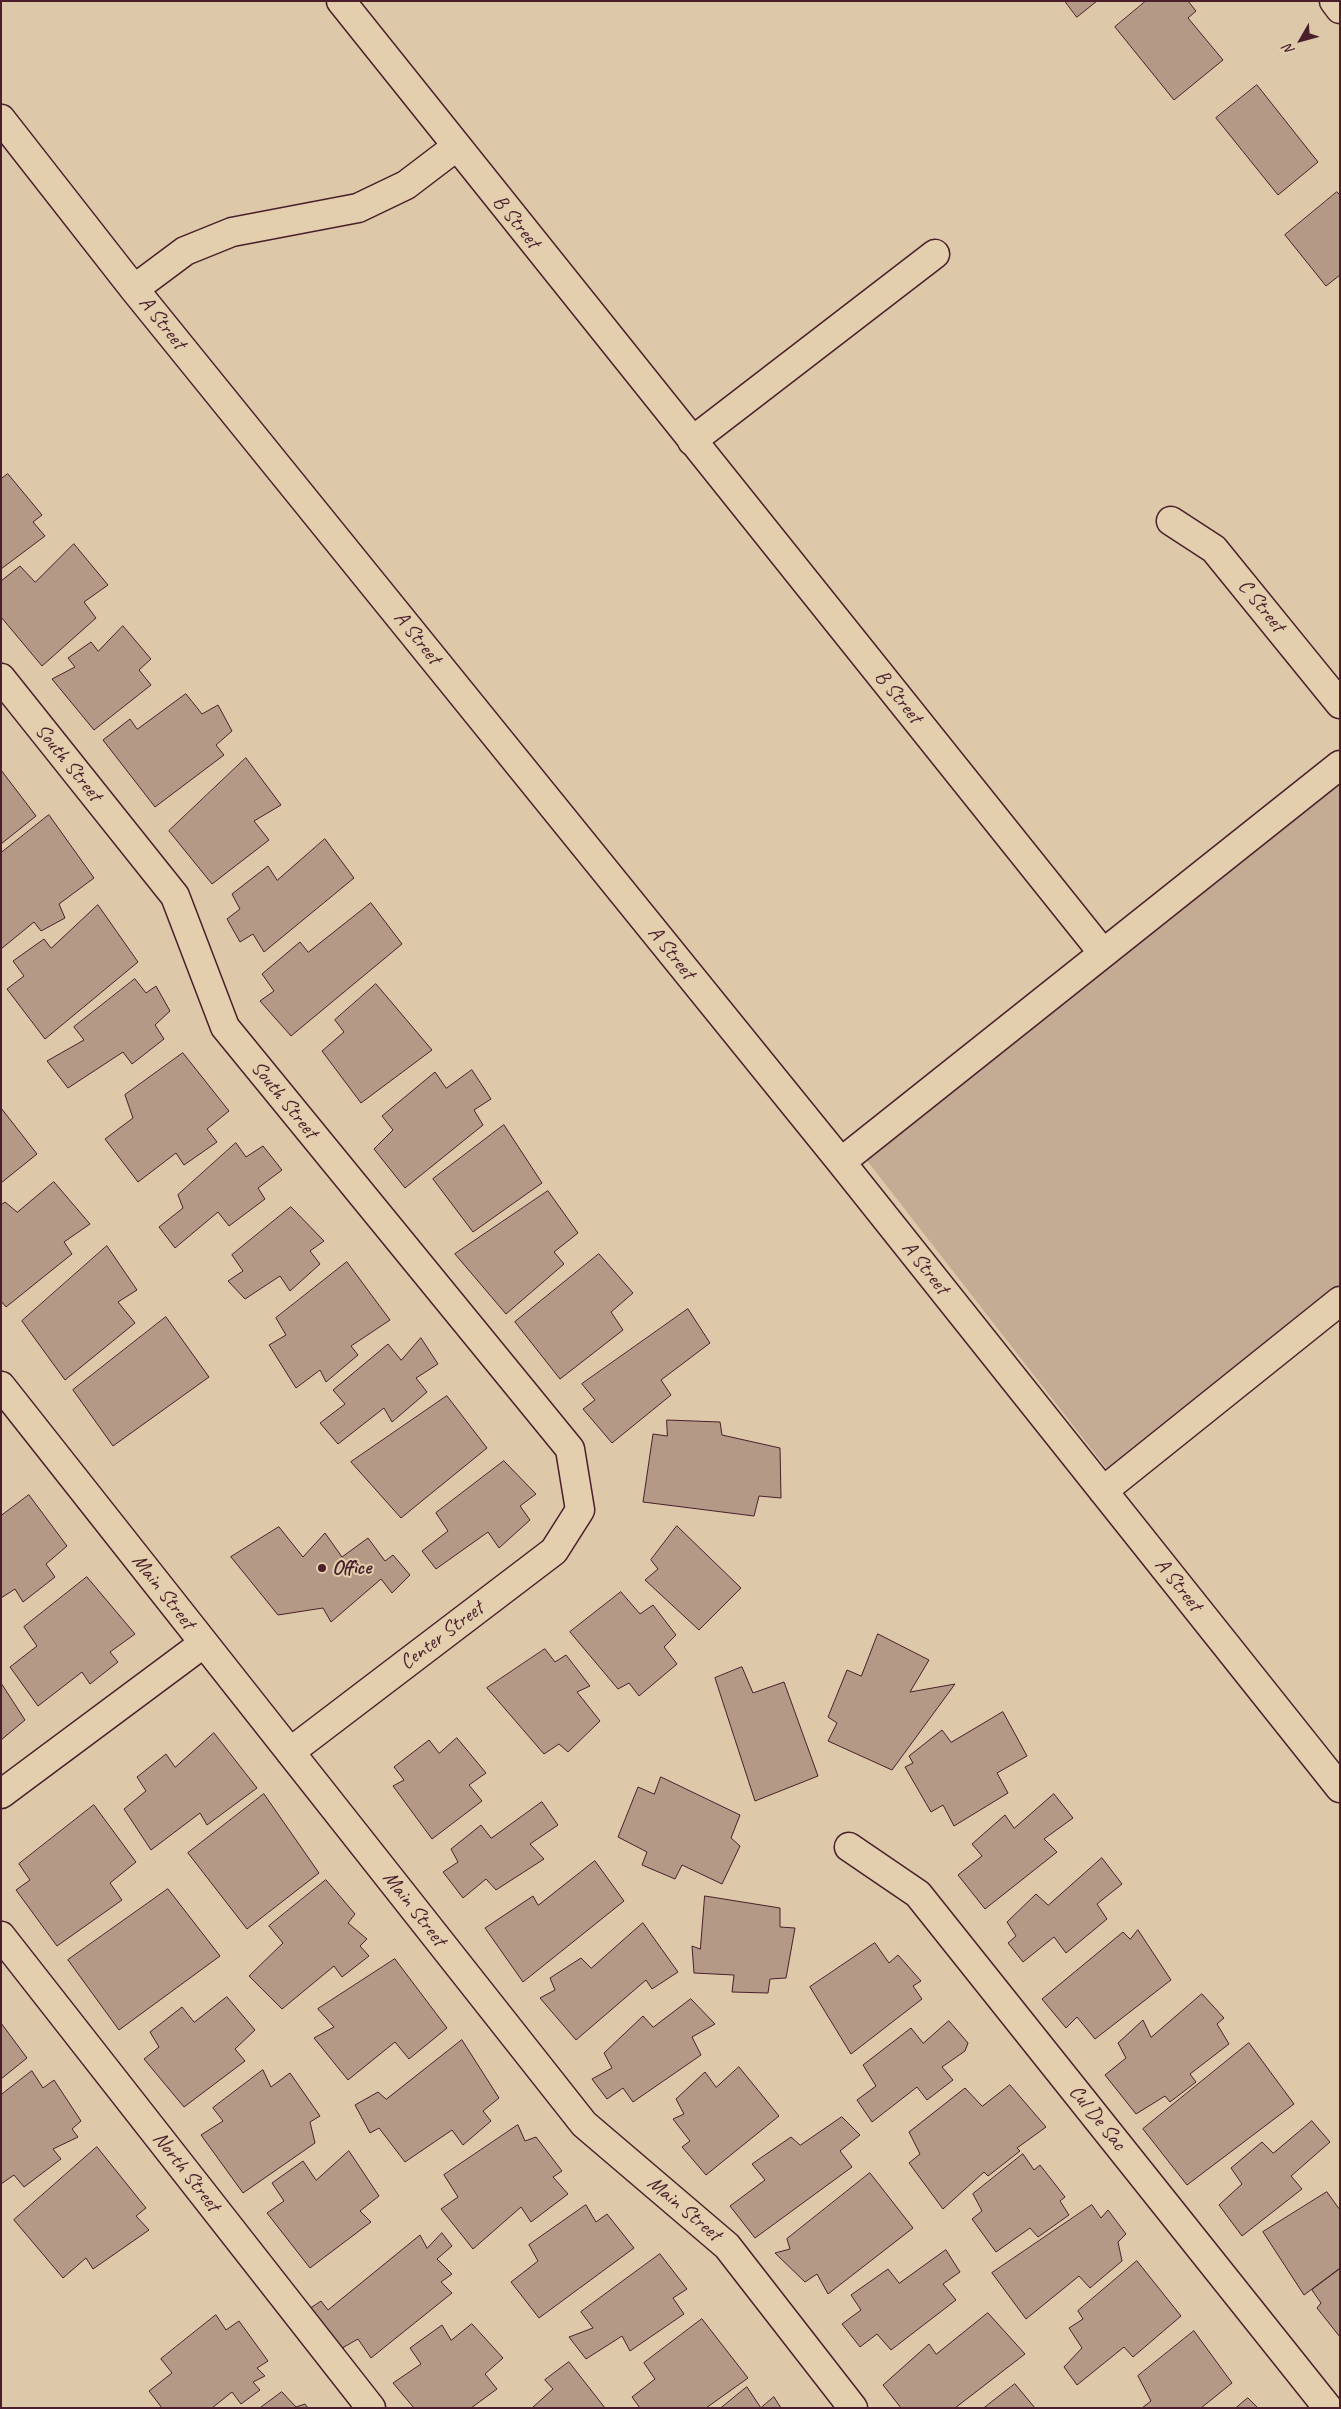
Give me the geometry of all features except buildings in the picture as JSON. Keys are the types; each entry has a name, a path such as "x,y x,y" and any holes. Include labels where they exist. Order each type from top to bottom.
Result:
{"street":[{"name":"B Street","path":"341,1 456,147 1104,953"},
{"path":"1334,1 1340,9"},
{"name":"A Street","path":"1,119 134,289 841,1162 1340,1788"},
{"path":"134,289 185,251 232,232 358,208 406,184 456,147"},
{"path":"692,440 935,254"},
{"name":"C Street","path":"1171,521 1214,549 1340,704"},
{"name":"South Street","path":"1,678 175,896 224,1027 570,1448 580,1510"},
{"path":"841,1162 1340,766"},
{"path":"1103,1491 1340,1301"},
{"name":"Main Street","path":"1,1386 584,2124 727,2246 853,2408"},
{"name":"Center Street","path":"290,1752 554,1551 580,1510"},
{"path":"1,1794 204,1644"},
{"name":"Cul De Sac","path":"849,1847 918,1894 1328,2408"},
{"name":"North Street","path":"1,1936 371,2408"}],"shaded area":[{"path":"1340,782 1340,1290 1110,1473 865,1158"}],"place":[{"name":"Office","path":"322,1568"}]}
